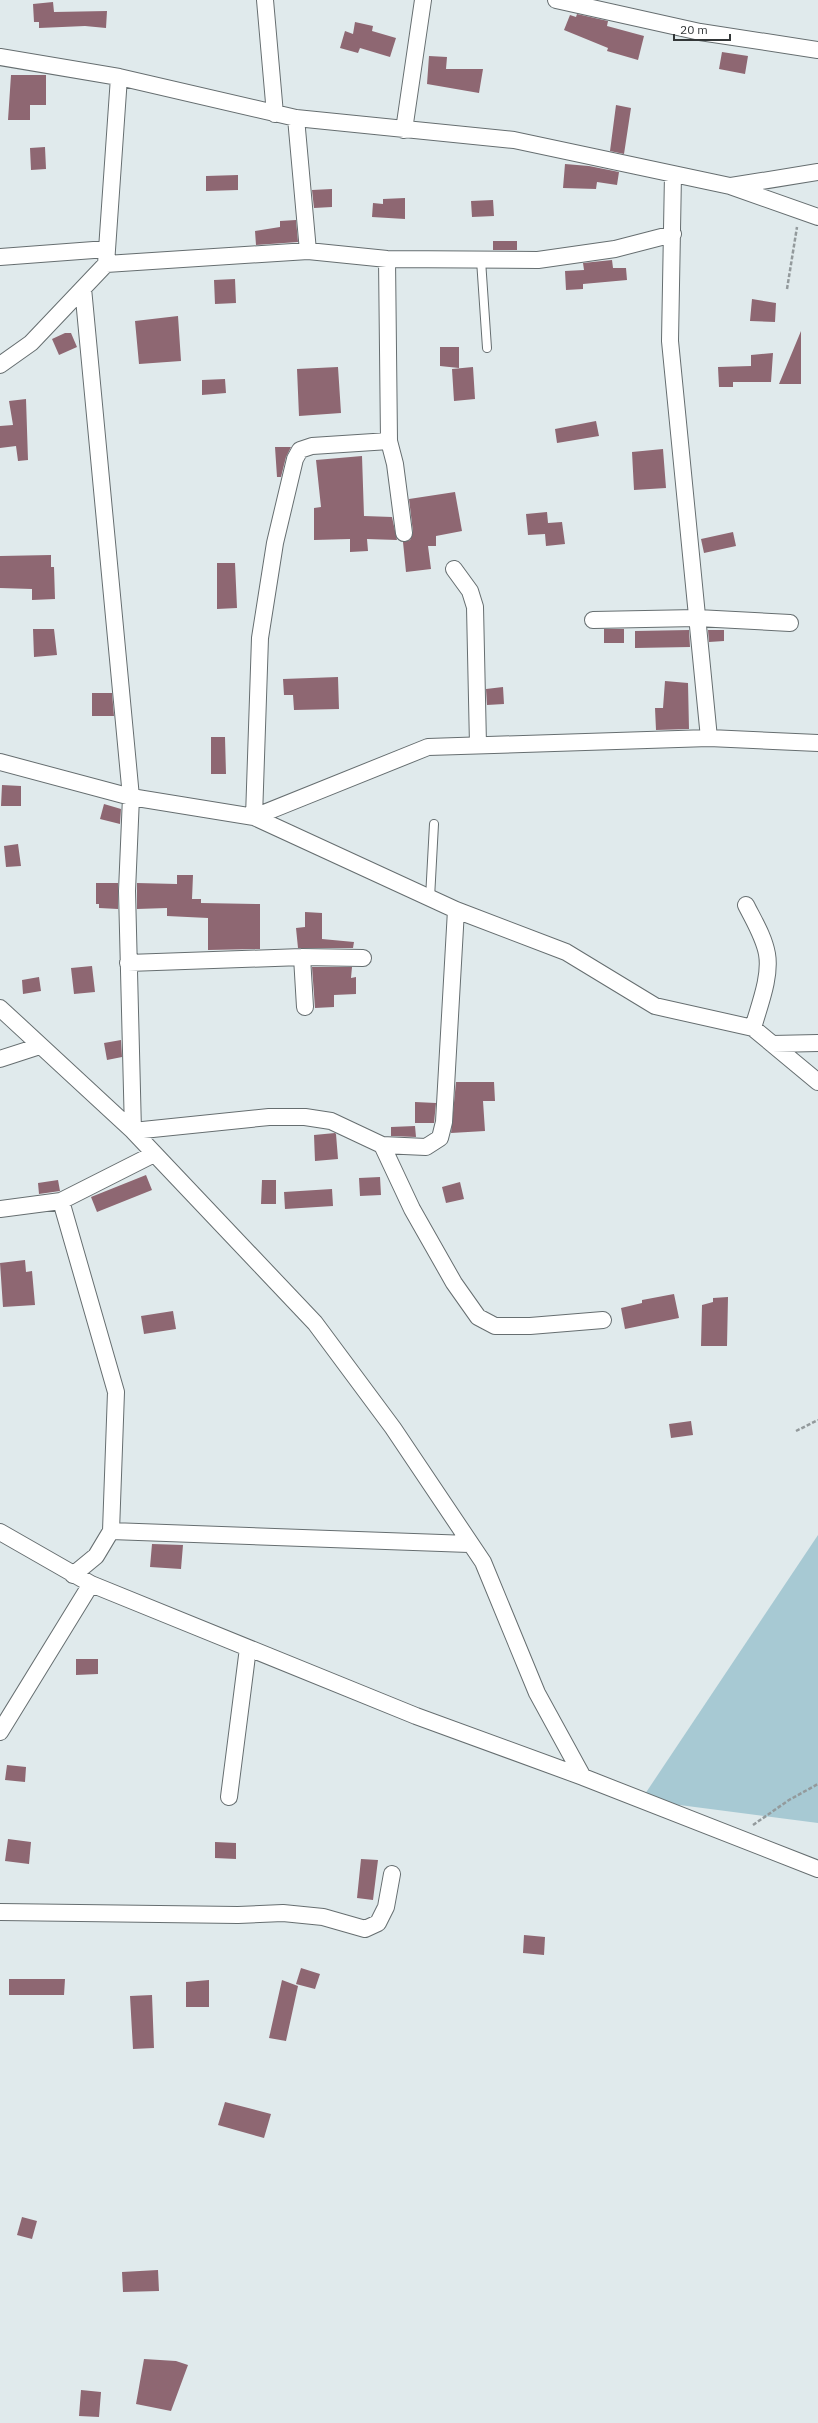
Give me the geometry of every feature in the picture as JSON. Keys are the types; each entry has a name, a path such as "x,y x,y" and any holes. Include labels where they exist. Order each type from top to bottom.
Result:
{"street":[{"path":"265,0 275,114"},
{"path":"404,130 423,0"},
{"path":"556,0 700,32 818,50"},
{"path":"0,58 119,78 296,118 514,140 730,186 818,216"},
{"path":"0,365 31,342 83,288 106,257 119,78"},
{"path":"296,118 308,251"},
{"path":"730,186 818,172"},
{"path":"673,174 670,341 709,738"},
{"path":"0,257 106,257 308,251 387,259 538,260 615,249 673,234"},
{"path":"387,259 389,441 395,464 404,533"},
{"path":"83,288 131,797 127,891 133,1131"},
{"path":"254,817 260,638 275,543 295,459 300,450 312,446 389,441"},
{"path":"454,569 470,591 475,607 478,745"},
{"path":"593,620 697,618 790,623"},
{"path":"254,817 428,747 709,738 818,743"},
{"path":"0,762 131,797 254,817 456,910 566,952 655,1006 753,1028 818,1082"},
{"path":"746,905 759,930 767,954 766,974 753,1028"},
{"path":"133,1131 269,1117 305,1117 331,1122 382,1145 426,1147 440,1138 444,1122 456,910"},
{"path":"128,963 302,957 363,958"},
{"path":"302,957 305,1007"},
{"path":"0,1008 133,1131 315,1323 393,1428 469,1544 483,1562 537,1694 583,1777"},
{"path":"772,1044 818,1043"},
{"path":"0,1058 40,1046"},
{"path":"382,1145 412,1209 454,1283 478,1317 496,1326 530,1326 603,1320"},
{"path":"0,1209 61,1201 154,1154"},
{"path":"61,1201 116,1392 111,1531 96,1556 73,1575"},
{"path":"111,1531 469,1544"},
{"path":"0,1532 91,1584 416,1716 583,1777 818,1869"},
{"path":"0,1732 91,1584"},
{"path":"229,1797 248,1648"},
{"path":"0,1912 238,1915 283,1913 323,1917 365,1929 378,1923 386,1907 392,1874"}],"lane":[{"path":"481,260 488,348"},
{"path":"430,898 434,824"}],"path":[{"path":"787,289 799,210"},
{"path":"796,1431 818,1420"},
{"path":"736,1837 789,1800 818,1784"}],"shaded area":[{"path":"818,1535 818,1823 641,1800"}],"building":[{"path":"53,2 54,12 107,11 106,28 85,26 39,28 39,22 34,22 33,4"},
{"path":"577,14 608,21 607,26 644,36 638,60 607,51 608,48 564,30 570,15 576,17"},
{"path":"355,22 373,26 372,31 396,38 390,57 360,48 358,53 340,48 345,31 353,34"},
{"path":"722,52 748,56 745,74 719,69"},
{"path":"429,56 447,57 446,69 483,69 479,93 427,84"},
{"path":"11,75 46,75 46,105 30,105 30,120 8,120"},
{"path":"616,105 631,108 624,154 610,151"},
{"path":"45,147 46,169 31,170 30,148"},
{"path":"565,164 589,166 619,172 617,185 597,182 596,189 563,188"},
{"path":"238,175 238,190 206,191 206,176"},
{"path":"332,189 332,207 314,208 312,190"},
{"path":"405,198 405,219 372,217 373,203 383,204 383,199"},
{"path":"493,200 494,216 472,217 471,201"},
{"path":"296,220 298,242 256,245 255,231 280,227 280,221"},
{"path":"493,241 517,241 517,250 493,250"},
{"path":"612,260 613,268 626,268 627,280 583,284 583,289 566,290 565,271 584,270 583,263"},
{"path":"235,279 236,303 215,304 214,280"},
{"path":"752,299 776,303 775,322 750,321"},
{"path":"178,316 181,361 139,364 135,321"},
{"path":"801,331 801,384 779,384"},
{"path":"65,333 71,333 77,347 59,355 52,339"},
{"path":"440,347 459,347 459,368 440,366"},
{"path":"773,353 771,382 733,382 733,387 719,387 718,367 751,366 751,355"},
{"path":"338,367 341,413 299,416 297,369"},
{"path":"473,367 475,399 454,401 452,369"},
{"path":"225,379 226,393 202,395 202,380"},
{"path":"26,399 28,460 18,461 16,446 0,448 0,426 13,425 9,401"},
{"path":"596,421 599,436 557,443 555,429"},
{"path":"275,447 291,447 286,457 281,477 277,477"},
{"path":"663,449 666,488 634,490 632,452"},
{"path":"362,456 364,516 392,517 397,540 367,539 368,551 350,552 350,539 314,540 314,508 321,507 316,460"},
{"path":"455,492 462,531 436,536 436,546 428,546 431,569 406,572 403,542 410,540 413,532 409,499"},
{"path":"547,512 548,523 562,522 565,544 546,546 545,534 528,535 526,514"},
{"path":"733,532 736,546 704,553 701,539"},
{"path":"51,555 51,567 54,567 55,599 32,600 32,589 0,588 0,556"},
{"path":"217,563 235,563 237,608 217,609"},
{"path":"33,629 54,629 57,655 34,657"},
{"path":"604,629 624,629 624,643 604,643"},
{"path":"689,630 690,647 635,648 635,631"},
{"path":"708,630 724,630 724,641 709,642"},
{"path":"338,677 339,709 294,710 293,695 284,695 283,679"},
{"path":"665,681 688,683 689,729 656,730 655,708 663,708"},
{"path":"503,687 504,704 487,705 486,689"},
{"path":"92,693 112,693 114,716 92,716"},
{"path":"211,737 225,737 226,774 211,774"},
{"path":"2,785 21,786 21,806 1,806"},
{"path":"104,804 121,809 120,824 100,819"},
{"path":"18,844 21,866 6,867 4,846"},
{"path":"177,875 193,875 192,899 201,899 201,903 260,904 260,949 208,950 208,918 167,916 167,908 137,909 137,883 177,884"},
{"path":"96,883 118,883 118,909 99,908 99,904 96,904"},
{"path":"305,912 322,913 322,939 354,942 353,948 298,948 296,928 305,927"},
{"path":"92,966 95,992 74,994 71,968"},
{"path":"312,967 352,967 351,978 356,977 356,994 334,995 334,1007 315,1008"},
{"path":"39,977 41,991 23,994 22,980"},
{"path":"121,1040 122,1057 107,1060 104,1043"},
{"path":"456,1082 494,1082 495,1101 483,1101 485,1131 451,1133"},
{"path":"415,1102 436,1103 434,1123 415,1123"},
{"path":"415,1126 416,1137 391,1136 391,1127"},
{"path":"335,1133 338,1159 315,1161 314,1135"},
{"path":"146,1175 152,1190 97,1212 91,1197"},
{"path":"380,1177 381,1195 360,1196 359,1178"},
{"path":"58,1180 60,1191 39,1194 38,1183"},
{"path":"262,1180 276,1180 276,1204 261,1204"},
{"path":"460,1182 464,1199 446,1203 442,1187"},
{"path":"332,1189 333,1206 285,1209 284,1192"},
{"path":"25,1260 26,1272 32,1271 35,1305 3,1307 0,1263"},
{"path":"674,1294 679,1318 625,1329 621,1308 642,1303 642,1300"},
{"path":"728,1297 727,1346 701,1346 702,1305 713,1302 713,1298"},
{"path":"173,1311 176,1329 144,1334 141,1316"},
{"path":"691,1421 693,1435 671,1438 669,1424"},
{"path":"152,1544 183,1545 181,1569 150,1567"},
{"path":"76,1659 98,1659 98,1674 76,1675"},
{"path":"7,1765 26,1767 25,1782 5,1780"},
{"path":"8,1839 31,1842 29,1864 5,1861"},
{"path":"215,1842 236,1843 236,1859 215,1858"},
{"path":"361,1859 378,1860 373,1900 357,1898"},
{"path":"524,1935 545,1937 544,1955 523,1953"},
{"path":"301,1968 320,1974 315,1989 296,1984"},
{"path":"9,1979 65,1979 64,1995 9,1995"},
{"path":"209,1980 209,2007 186,2007 186,1982"},
{"path":"282,1980 298,1986 286,2041 269,2038"},
{"path":"152,1995 154,2048 133,2049 130,1996"},
{"path":"225,2102 271,2114 264,2138 218,2125"},
{"path":"22,2217 37,2221 32,2239 17,2235"},
{"path":"158,2270 159,2291 123,2292 122,2272"},
{"path":"144,2359 176,2361 188,2365 171,2411 136,2404"},
{"path":"81,2390 101,2392 99,2417 79,2416"}]}
